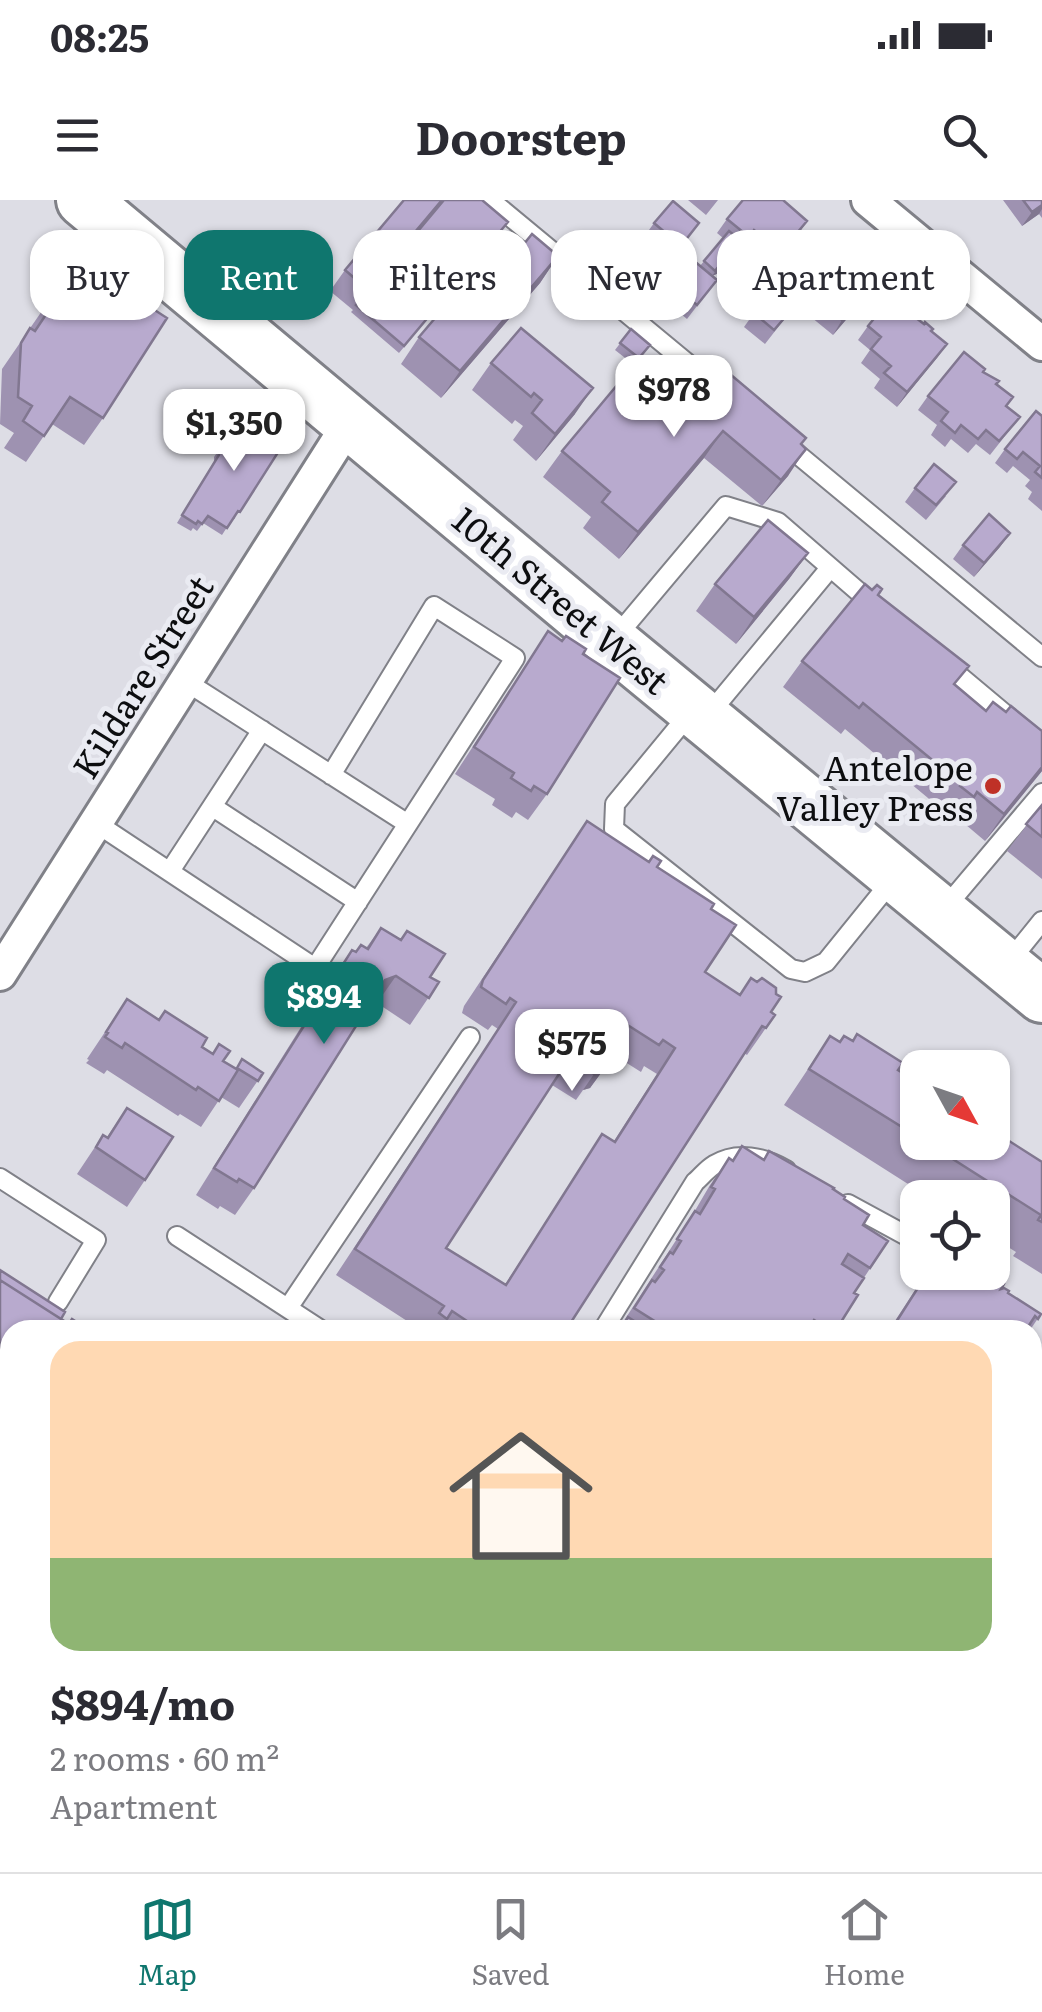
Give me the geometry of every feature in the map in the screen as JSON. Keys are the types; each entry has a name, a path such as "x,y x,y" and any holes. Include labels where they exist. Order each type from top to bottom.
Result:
{"main road":[{"name":"10th Street West","path":"82,200 1033,988"}],"street":[{"path":"868,200 1042,344"},
{"name":"Kildare Street","path":"0,974 350,422"}],"lane":[{"path":"490,200 736,404"},
{"path":"767,429 1042,657"},
{"path":"612,642 726,506 778,522 891,619"},
{"path":"830,568 615,804 614,829 790,969 806,972 826,962 896,876"},
{"path":"96,823 315,968 515,658 434,606 331,775"},
{"path":"936,656 1042,745"},
{"path":"185,681 408,824"},
{"path":"170,871 262,730"},
{"path":"940,913 1042,792"},
{"path":"213,807 358,902"},
{"path":"1033,988 1042,921"},
{"path":"288,1308 470,1038"},
{"path":"609,1320 695,1182 714,1164 743,1156 756,1158 768,1160 801,1178"},
{"path":"0,1178 96,1240 58,1302"},
{"path":"834,1196 900,1232"},
{"path":"177,1236 306,1320"}],"building":[{"path":"404,200 442,200 417,230 379,230"},
{"path":"444,200 482,200 508,222 501,230 419,230"},
{"path":"743,200 783,200 807,221 799,230 740,230 727,219"},
{"path":"1023,200 1042,200 1042,205 1032,212"},
{"path":"673,201 699,223 694,230 662,230 654,223"},
{"path":"531,235 551,250 551,264 531,288"},
{"path":"717,245 715,271 704,261"},
{"path":"353,261 353,277 345,270"},
{"path":"697,263 717,280 697,305"},
{"path":"167,318 103,418 70,397 44,436 23,421 32,406 18,397 21,343 30,328 35,331 42,320"},
{"path":"374,320 426,320 404,346"},
{"path":"433,320 503,320 460,371 419,337"},
{"path":"762,320 783,320 774,330"},
{"path":"873,320 919,320 947,344 907,392 884,373 891,366 871,349 881,337 868,326"},
{"path":"521,328 593,388 555,434 532,413 542,400 534,393 531,397 491,363"},
{"path":"631,329 650,345 639,358 620,343"},
{"path":"964,352 1013,397 1006,406 1020,417 999,441 986,430 978,439 961,425 955,433 941,421 948,412 928,396"},
{"path":"718,364 806,438 801,444 806,449 781,480 723,431 638,532 602,502 610,492 562,451 628,372 677,413"},
{"path":"1036,411 1042,416 1042,478 1035,472 1040,466 1023,452 1017,459 1005,449"},
{"path":"242,417 273,432 284,443 227,528 208,516 202,524 196,524 182,515"},
{"path":"934,464 956,482 936,505 915,488"},
{"path":"989,514 1010,533 984,563 963,545"},
{"path":"768,520 808,553 754,617 715,584"},
{"path":"865,584 872,590 877,585 882,589 878,595 969,666 954,684 986,711 993,702 1006,712 1011,706 1042,731 1042,767 1004,814 977,792 974,797 960,786 964,781 955,774 953,777 863,703 859,708 802,661"},
{"path":"548,631 562,641 566,636 586,649 583,654 620,678 547,794 534,786 531,791 511,778 514,773 474,747"},
{"path":"1042,805 1042,837 1026,824"},
{"path":"587,821 649,862 653,856 661,861 657,867 714,904 711,909 736,925 705,972 740,995 751,978 757,982 762,978 781,997 771,1012 775,1015 766,1028 762,1026 572,1320 466,1320 452,1311 447,1319 439,1313 444,1306 355,1249 516,1002 510,998 506,1004 481,987","holes":["626,1024 659,1045 663,1040 675,1048 615,1142 602,1134 506,1285 446,1248 570,1057 594,1074 618,1048 616,1041"]},
{"path":"381,928 401,940 407,931 445,954 430,977 439,982 429,998 396,976 385,980 254,1188 214,1168 352,950 356,952 361,945 368,949"},
{"path":"127,999 159,1020 165,1011 207,1038 202,1047 213,1054 219,1044 230,1051 223,1061 238,1070 219,1101 125,1043 122,1048 105,1037"},
{"path":"857,1034 900,1061 900,1126 809,1069 830,1036 840,1042 844,1036 853,1041"},
{"path":"242,1059 263,1073 258,1081 237,1068"},
{"path":"127,1108 173,1137 145,1180 96,1147 103,1135 108,1138"},
{"path":"1010,1142 1042,1162 1042,1222 1038,1220 1041,1215 1010,1195 1010,1180 986,1180 954,1160 1010,1160"},
{"path":"742,1146 764,1160 769,1151 834,1188 869,1215 863,1225 888,1241 870,1268 848,1254 842,1264 864,1278 842,1320 653,1320 634,1308 652,1280 655,1282 664,1270 660,1267 670,1252 673,1254 681,1241 677,1239 695,1211 700,1214 729,1158 733,1161"},
{"path":"0,1270 65,1312 61,1319 0,1280"},
{"path":"0,1280 63,1320 0,1320"},
{"path":"917,1290 1007,1290 1041,1314 1032,1320 897,1320"}],"place":[{"name":"Antelope Valley Press","path":"993,786"}]}
